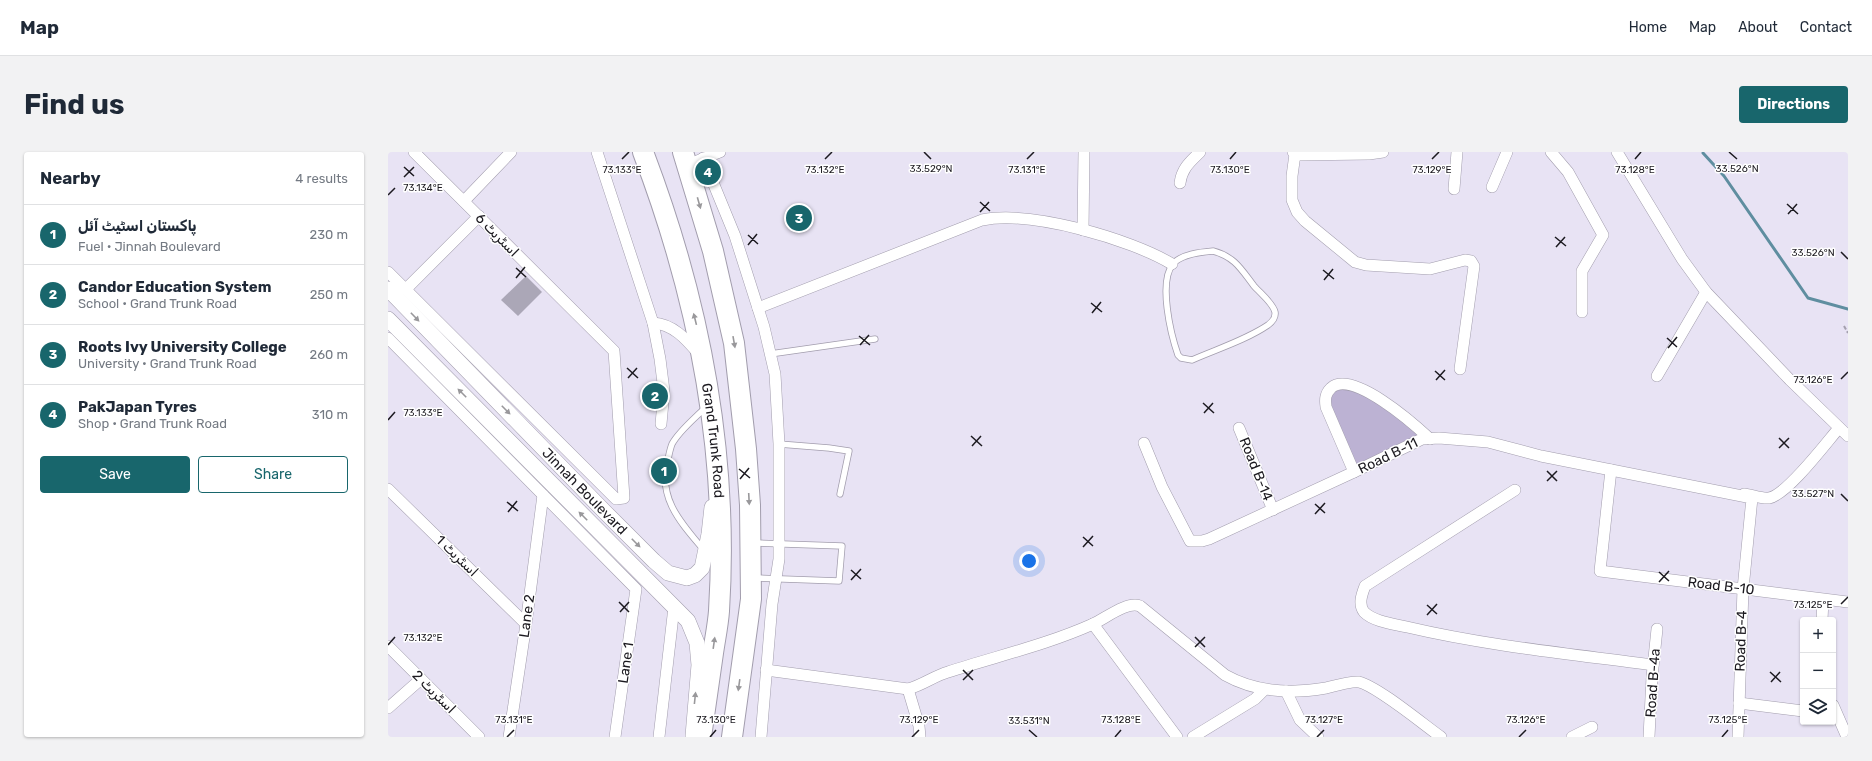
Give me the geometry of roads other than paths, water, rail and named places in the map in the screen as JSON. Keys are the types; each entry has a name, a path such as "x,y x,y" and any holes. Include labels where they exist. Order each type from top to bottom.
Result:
{"highway":[{"name":"Grand Trunk Road","path":"643,152 684,274 703,358 715,441 720,502 719,612 701,737"},
{"path":"658,152 664,212"},
{"path":"689,158 714,251 734,343 746,449 751,599 732,737"}],"street":[{"name":"اسٹریٹ 6","path":"414,152 614,351 624,498 616,499 458,352"},
{"path":"464,201 511,152"},
{"path":"597,152 653,323 660,359 664,392 661,424"},
{"path":"1083,230 1084,152"},
{"path":"1180,183 1181,174 1184,168 1200,152"},
{"path":"1383,152 1369,154 1294,153 1292,200 1297,212 1305,221 1355,262 1366,265 1430,269 1465,260 1471,261 1474,266 1460,369"},
{"path":"1454,189 1457,152"},
{"path":"1492,187 1507,152"},
{"path":"1551,152 1568,172 1603,234 1582,271 1582,312"},
{"path":"1617,152 1682,259 1706,292 1790,380 1848,436"},
{"path":"716,153 689,158 735,236 758,308 775,374 779,444 779,544 766,670 761,737"},
{"path":"406,289 479,216"},
{"path":"758,308 982,220 1007,217 1049,221 1083,230 1157,255 1172,264"},
{"path":"388,272 406,289 458,352"},
{"name":"Jinnah Boulevard","path":"388,289 458,352 608,515 668,573 687,578 702,568 706,552 714,479 715,441"},
{"path":"1657,376 1706,292"},
{"name":"Jinnah Boulevard","path":"388,319 436,377 603,536 688,621 696,643 699,665 693,737"},
{"path":"653,323 668,325 678,332 703,358"},
{"path":"388,338 436,377 543,495"},
{"path":"1354,472 1326,408 1324,398 1333,386 1344,384 1357,387 1401,414 1430,439"},
{"name":"Road B-14","path":"1239,428 1273,510"},
{"path":"1661,480 1768,498 1778,494 1809,463 1839,428"},
{"name":"Road B-11","path":"1144,443 1162,487 1190,541 1202,541 1209,539 1422,439 1488,442 1541,456 1752,498"},
{"name":"Road B-10","path":"1611,470 1600,571 1848,602"},
{"name":"اسٹریٹ 1","path":"388,489 526,624"},
{"path":"1515,490 1365,586 1361,596 1361,605 1365,612 1379,620 1455,639 1653,665"},
{"name":"Lane 1","path":"543,495 636,589 615,737"},
{"name":"Lane 2","path":"508,737 526,624 543,495"},
{"name":"Road B-4","path":"1738,737 1743,589 1752,498"},
{"path":"603,536 608,515"},
{"path":"1822,617 1823,600"},
{"path":"766,670 908,689 919,686 946,672 1047,643 1093,624 1128,606 1135,604 1140,606 1225,675 1240,684 1264,690 1303,691 1358,682 1379,692 1441,737"},
{"path":"659,737 674,607"},
{"path":"1093,624 1177,737"},
{"name":"Road B-4a","path":"1650,737 1656,629"},
{"name":"اسٹریٹ 2","path":"388,646 479,737"},
{"path":"388,708 421,679"},
{"path":"908,689 920,737"},
{"path":"1193,737 1255,699 1264,690"},
{"path":"1286,691 1300,720 1318,737"},
{"path":"1739,703 1800,711"},
{"path":"1836,717 1847,737"},
{"path":"1572,737 1592,727"}],"lane":[{"path":"1214,251 1225,254 1235,262 1268,301 1275,312 1274,318 1269,324 1252,333 1192,360 1181,358 1178,355 1175,346 1167,298 1166,280 1172,264 1180,258 1201,252 1214,251"},
{"path":"770,354 876,339"},
{"path":"706,552 681,523 666,495 664,472 672,444 710,404"},
{"path":"779,444 849,451 840,494"},
{"path":"750,543 842,546 839,581 750,578"}],"waterway":[{"path":"1703,153 1724,176 1808,298 1848,309"}],"place":[{"name":"PakJapan Tyres","path":"708,172"},
{"name":"Roots Ivy University College","path":"799,218"},
{"name":"Candor Education System","path":"655,396"},
{"name":"پاکستان اسٹیٹ آئل","path":"664,471"}]}
